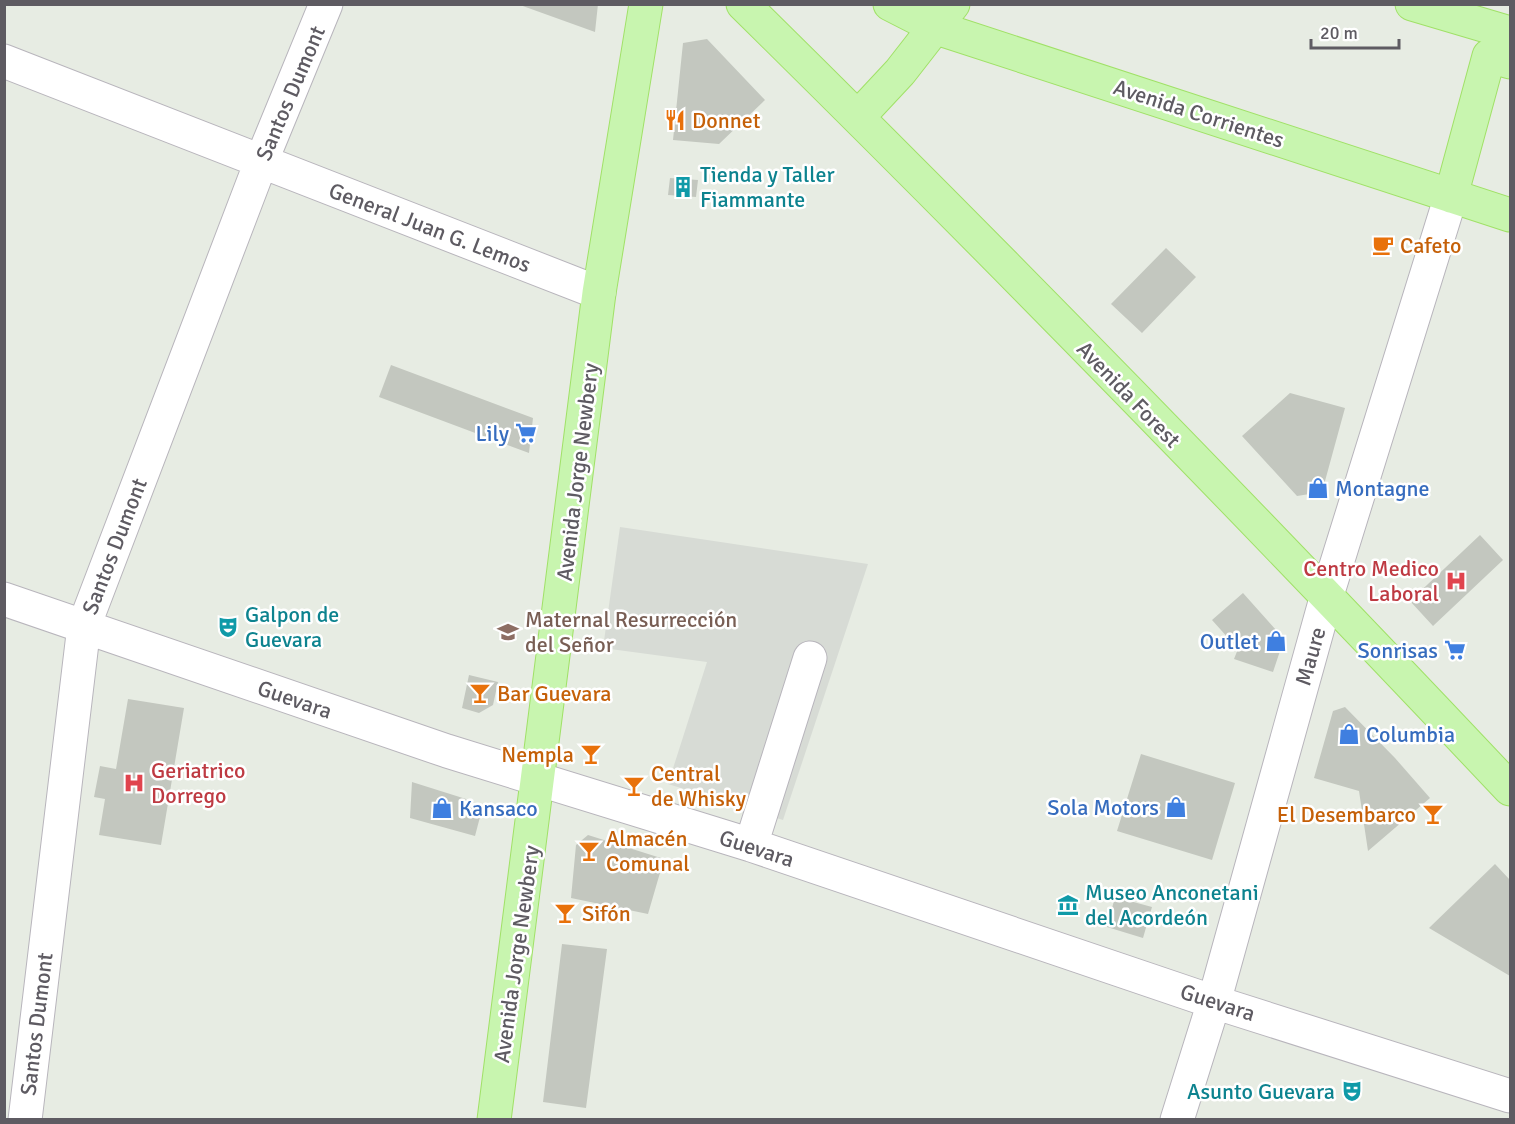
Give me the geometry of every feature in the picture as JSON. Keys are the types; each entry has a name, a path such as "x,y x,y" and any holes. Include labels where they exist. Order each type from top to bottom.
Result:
{"main road":[{"name":"Avenida Forest","path":"743,4 858,117 1327,595 1510,789"},
{"name":"Avenida Corrientes","path":"890,4 945,16 1510,215"},
{"path":"1412,4 1510,33"},
{"name":"Avenida Jorge Newbery","path":"494,1119 539,780 599,293 642,6"},
{"path":"858,117 945,16"},
{"path":"1451,196 1489,56 1510,62"}],"street":[{"name":"Santos Dumont","path":"25,1119 84,626 261,162 326,4"},
{"name":"General Juan G. Lemos","path":"4,61 599,293"},
{"name":"Maure","path":"1177,1119 1214,1002 1327,595 1451,196"},
{"name":"Guevara","path":"4,598 539,780 751,845 1214,1002 1510,1096"},
{"path":"751,845 810,658"}],"shaded area":[{"path":"620,527 868,564 783,820 668,784 707,662 603,648"}],"building":[{"path":"520,4 598,4 595,32 520,5"},
{"path":"707,39 765,100 719,144 673,140 683,43"},
{"name":"Tienda y Taller Fiammante","path":"670,178 698,180 696,197 668,195"},
{"path":"1166,248 1196,277 1142,333 1111,304"},
{"path":"391,365 533,418 529,453 379,397"},
{"path":"1290,393 1345,408 1322,492 1297,496 1242,436"},
{"name":"Centro Medico Laboral","path":"1480,535 1503,560 1433,626 1410,601"},
{"path":"1243,593 1284,639 1273,672 1234,659 1238,649 1212,620"},
{"name":"Bar Guevara","path":"469,675 498,682 493,705 479,713 462,708"},
{"name":"Geriatrico Dorrego","path":"128,699 184,708 161,845 99,835 105,799 94,797 100,766 116,769"},
{"path":"1345,707 1430,798 1368,851 1359,791 1314,778 1333,711"},
{"name":"Sola Motors","path":"1141,754 1235,783 1212,860 1117,831"},
{"name":"Kansaco","path":"412,782 466,799 480,817 475,836 410,818"},
{"path":"588,835 664,859 648,914 571,898 576,845"},
{"path":"1495,864 1510,880 1510,976 1429,928"},
{"path":"1115,897 1152,907 1143,938 1107,927"},
{"path":"562,944 607,949 586,1108 543,1102"}],"place":[{"name":"Donnet","path":"675,120"},
{"name":"Tienda y Taller Fiammante","path":"683,187"},
{"name":"Cafeto","path":"1383,245"},
{"name":"Lily","path":"526,433"},
{"name":"Montagne","path":"1318,488"},
{"name":"Centro Medico Laboral","path":"1456,581"},
{"name":"Galpon de Guevara","path":"228,627"},
{"name":"Maternal Resurrección del Señor","path":"508,632"},
{"name":"Outlet","path":"1276,641"},
{"name":"Sonrisas","path":"1455,650"},
{"name":"Bar Guevara","path":"480,693"},
{"name":"Columbia","path":"1349,734"},
{"name":"Nempla","path":"591,754"},
{"name":"Geriatrico Dorrego","path":"134,783"},
{"name":"Central de Whisky","path":"634,786"},
{"name":"Sola Motors","path":"1176,807"},
{"name":"Kansaco","path":"442,808"},
{"name":"El Desembarco","path":"1433,814"},
{"name":"Almacén Comunal","path":"589,851"},
{"name":"Museo Anconetani del Acordeón","path":"1068,905"},
{"name":"Sifón","path":"565,913"},
{"name":"Asunto Guevara","path":"1352,1091"}]}
